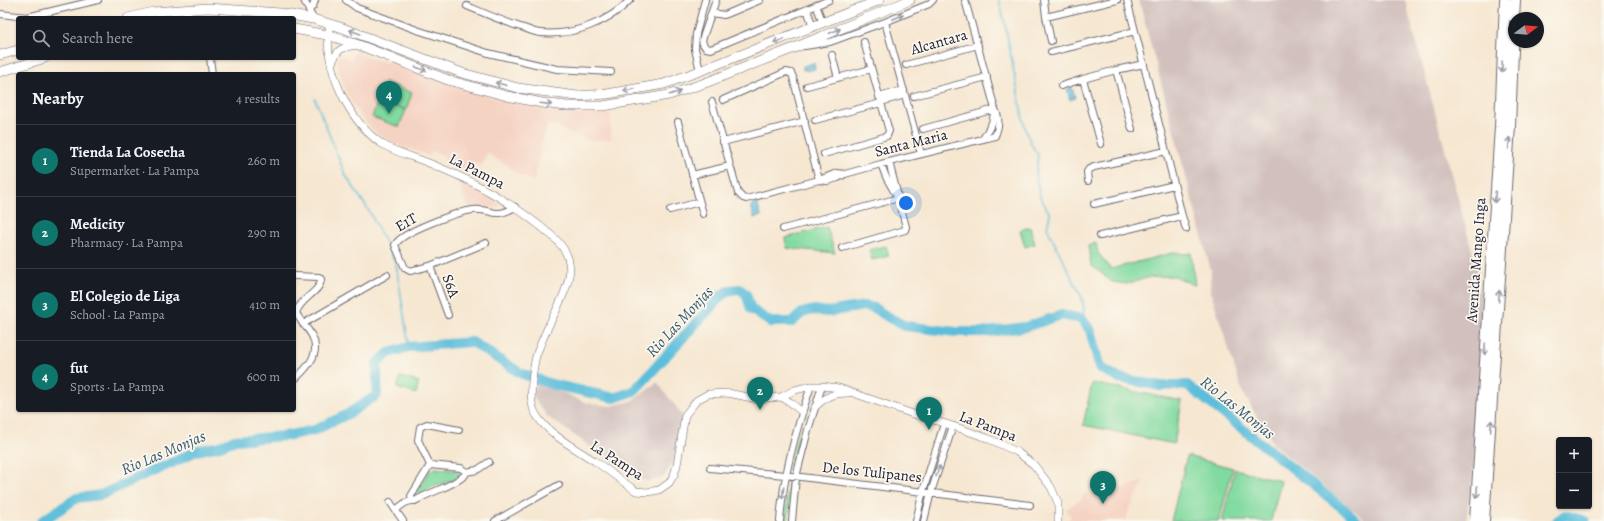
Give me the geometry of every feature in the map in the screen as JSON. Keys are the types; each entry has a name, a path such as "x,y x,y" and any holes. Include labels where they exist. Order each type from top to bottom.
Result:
{"highway":[{"name":"Avenida Mango Inga","path":"1484,521 1484,464 1491,254 1500,127 1505,0"},
{"path":"1514,12 1515,0"},
{"name":"Avenida Mango Inga","path":"1475,521 1484,464 1510,126 1513,48"}],"main road":[{"path":"137,16 154,12 208,8 280,13 313,19 330,24 462,73 518,88 577,96 607,94 664,84 880,0"},
{"path":"296,29 327,35 359,45 448,80 507,96 566,106 604,106 669,95 705,83 910,0"},
{"path":"399,61 403,50"},
{"path":"0,55 16,51"},
{"path":"0,72 39,60"}],"street":[{"path":"31,16 98,0"},
{"path":"304,0 313,19"},
{"path":"309,10 316,0"},
{"path":"346,0 357,8 488,54 516,59 536,66 562,70 611,72"},
{"path":"467,6 511,24 540,33 564,32 596,23 621,10 630,0"},
{"path":"716,0 702,40 706,48 710,49 829,0"},
{"path":"712,13 724,15 760,0"},
{"path":"794,48 830,42 885,22 929,4 933,0"},
{"name":"Santa Maria","path":"730,166 738,193 746,199 819,180 837,173 845,174 995,136 999,122 965,0"},
{"path":"1044,0 1051,41"},
{"path":"1046,17 1117,0"},
{"path":"1127,0 1186,229"},
{"path":"700,71 695,49 696,34 705,1"},
{"path":"816,5 823,23"},
{"path":"807,9 813,27"},
{"path":"0,14 18,16"},
{"path":"885,22 921,154"},
{"path":"327,35 330,24"},
{"path":"1051,52 1135,31"},
{"name":"La Pampa","path":"327,35 331,65 343,96 357,120 382,144 463,177 503,199 559,242 565,251 569,262 570,277 534,364 531,389 535,414 557,436 636,491 647,492 659,490 668,483 674,475 685,415 698,400 708,394 728,393 758,399 781,397 795,390 811,386 822,386 839,388 953,426 987,438 1017,452 1028,460 1051,487 1058,503 1058,521"},
{"path":"824,154 888,136 889,131 864,42"},
{"path":"331,65 337,51 342,48 359,45"},
{"name":"Alcantara","path":"906,65 978,45"},
{"path":"832,55 838,78"},
{"path":"210,60 212,72"},
{"path":"1061,86 1116,70 1144,64"},
{"path":"806,86 871,69"},
{"path":"1116,70 1132,129"},
{"path":"722,100 786,72 791,73 805,121 819,180"},
{"path":"914,96 987,77"},
{"path":"1083,79 1101,144"},
{"path":"816,120 905,92"},
{"path":"692,176 730,166 712,102"},
{"path":"923,129 995,109 992,123 983,138"},
{"path":"723,142 805,121"},
{"path":"678,122 702,214"},
{"path":"1088,181 1087,172 1094,167 1166,151"},
{"path":"842,248 905,230 906,227 889,162"},
{"path":"881,164 886,177 898,198"},
{"path":"1094,204 1174,185"},
{"path":"783,229 898,198"},
{"path":"670,210 699,202"},
{"name":"E1T","path":"486,243 430,266 407,271 395,245 397,242 418,228 442,219 473,210 497,214 515,207"},
{"path":"1100,236 1182,216"},
{"name":"S6A","path":"430,266 448,315"},
{"path":"303,324 387,275"},
{"path":"296,276 319,277 321,279 318,288 298,305 296,313 315,339 315,348 313,358 305,370 296,378"},
{"path":"780,521 785,475 802,412 811,386"},
{"path":"792,521 796,477 822,386"},
{"path":"815,407 829,395 836,393 851,393"},
{"path":"781,397 802,412"},
{"path":"430,464 418,440 420,427 427,424 459,430"},
{"path":"916,521 923,491 944,424"},
{"path":"924,521 931,492 953,426"},
{"path":"396,510 403,504 412,500 415,501 439,488 458,481 465,475 466,472 477,470 489,462"},
{"path":"430,464 461,468 466,472"},
{"path":"412,500 411,496 430,464"},
{"name":"De los Tulipanes","path":"710,468 785,475 1030,505"},
{"path":"495,521 559,485"},
{"path":"390,502 403,521"}],"shaded area":[{"path":"1139,0 1405,0 1478,273 1473,282 1479,289 1482,298 1482,353 1474,467 1466,521 1367,521 1274,445 1242,391 1210,289 1211,271"},
{"path":"355,52 384,62 397,63 494,98 523,105 550,109 551,111 611,114 611,139 592,141 565,131 559,127 548,125 541,146 534,181 520,176 506,164 487,153 482,165 471,161 466,173 444,164 444,156 432,151 429,156 390,142 375,132 360,116 346,92 337,63 339,55 352,60"},
{"path":"463,184 495,200 501,206 491,208 468,207 460,185"},
{"path":"657,382 683,416 675,459 664,476 659,479 647,481 633,476 548,417 535,400 533,392 537,384 560,391 586,403 610,406 629,402 641,395"},
{"path":"1144,481 1128,512 1126,521 1066,521 1071,518 1066,509 1082,499 1082,496 1085,493 1106,494"}],"green space":[{"path":"385,82 412,93 406,110 378,99"},
{"path":"378,100 406,110 399,127 372,117"},
{"path":"827,227 835,253 787,248 785,238"},
{"path":"1030,227 1035,244 1025,247 1020,230"},
{"path":"1096,243 1098,253 1111,269 1176,252 1183,254 1191,253 1195,285 1175,276 1147,278 1127,284 1112,282 1091,265 1088,246"},
{"path":"886,246 889,256 872,260 869,250"},
{"path":"400,377 419,382 416,394 397,388"},
{"path":"1092,383 1182,401 1174,444 1083,425"},
{"path":"799,432 803,433 793,470 791,470 789,468"},
{"path":"1187,456 1233,468 1219,521 1171,521"},
{"path":"436,468 458,471 460,474 453,481 435,485 418,495 416,494 430,470"},
{"path":"1235,469 1281,481 1271,521 1222,521"},
{"path":"789,480 792,483 788,521 784,521"}],"water":[{"path":"814,63 815,69 807,71 803,70 803,66"},
{"path":"1072,87 1075,98 1070,100 1067,89"},
{"path":"757,203 761,216 754,218 751,205"}],"waterway":[{"path":"999,0 1023,120 1029,138 1038,155 1036,177 1040,197 1050,214 1047,228 1082,298 1084,309 1082,319"},
{"path":"315,99 345,174 369,211 396,264 409,347"},
{"name":"Rio Las Monjas","path":"42,521 77,498 101,495 196,451 220,446 235,440 285,436 315,430 348,414 377,395 377,363 389,353 409,347 472,342 520,373 551,384 614,398 634,391 722,295 730,290 740,289 746,294 751,309 770,322 792,322 802,313 814,310 828,312 864,306 874,308 905,326 956,332 988,332 1025,327 1062,315 1082,319 1090,330 1100,368 1119,378 1161,386 1187,385 1344,509 1357,521"},
{"name":"Rio Las Monjas","path":"1557,521 1565,515 1585,521"}],"place":[{"name":"fut","path":"389,114"},
{"name":"Medicity","path":"760,410"},
{"name":"Tienda La Cosecha","path":"929,430"},
{"name":"El Colegio de Liga","path":"1103,504"}]}
